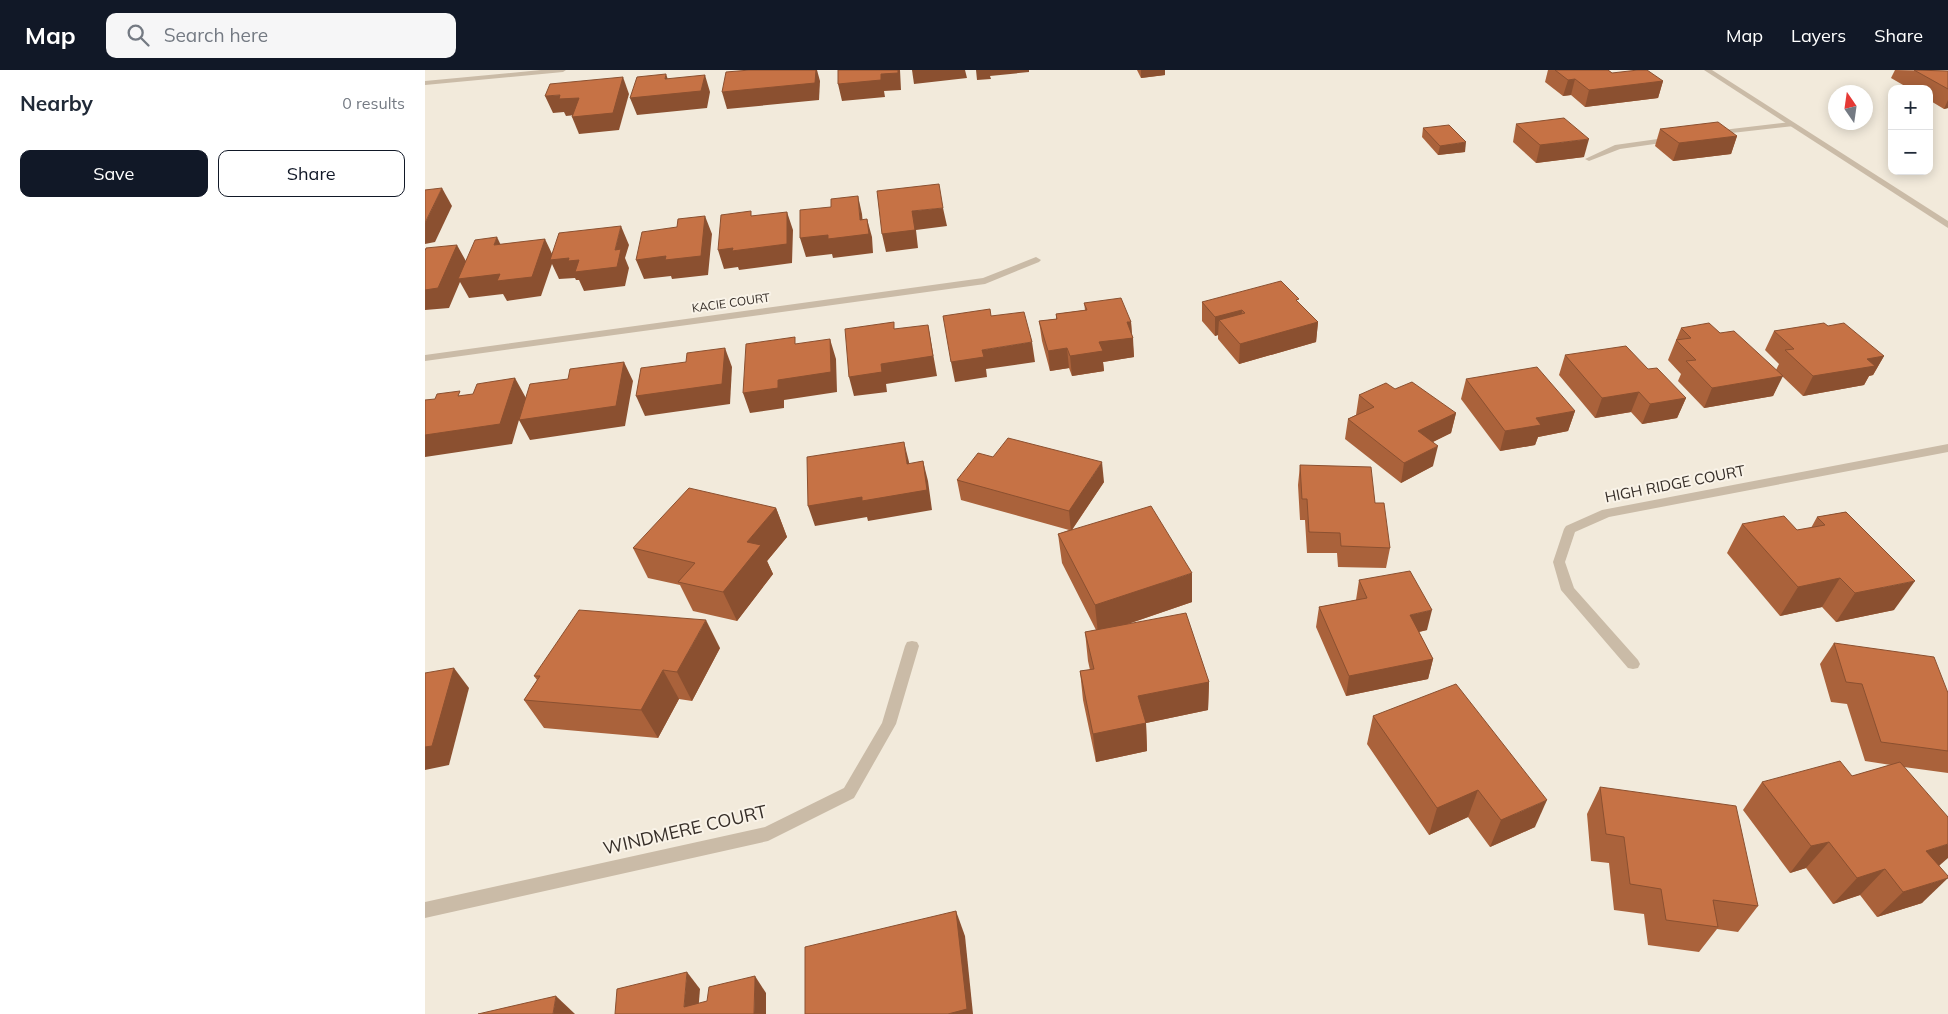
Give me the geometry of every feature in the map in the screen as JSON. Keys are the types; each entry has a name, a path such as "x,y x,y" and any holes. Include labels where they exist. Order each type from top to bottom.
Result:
{"street":[{"path":"425,83 563,70"},
{"path":"1707,70 1948,225"},
{"path":"1708,134 1791,124"},
{"path":"1589,159 1618,147 1679,138"},
{"name":"KACIE COURT","path":"425,358 985,281 1036,260"},
{"name":"HIGH RIDGE COURT","path":"1633,664 1568,590 1559,562 1570,530 1606,513 1948,448"},
{"name":"WINDMERE COURT","path":"425,910 768,834 849,794 889,724 912,646"}],"building":[{"path":"816,70 815,83 722,92 726,72"},
{"path":"838,70 898,70 898,73 881,74 881,80 838,84"},
{"path":"1555,70 1608,70 1612,73 1647,70 1663,81 1589,90 1575,79 1568,80"},
{"path":"1914,70 1948,71 1948,89"},
{"path":"666,74 665,79 705,75 701,91 630,98 637,77"},
{"path":"623,77 613,113 572,117 579,98 559,99 560,95 545,96 550,84"},
{"path":"1564,118 1589,139 1540,145 1516,124"},
{"path":"1718,122 1737,136 1679,143 1660,129"},
{"path":"1449,125 1466,142 1440,146 1423,128"},
{"path":"939,184 943,208 912,211 915,230 882,234 877,191"},
{"path":"442,188 425,223 425,190"},
{"path":"858,196 860,220 867,219 869,234 828,239 828,235 800,238 800,210 831,207 831,199"},
{"path":"751,211 751,216 787,212 787,244 732,251 733,248 718,250 721,215"},
{"path":"705,216 701,256 665,260 666,256 636,260 642,232 677,227 678,219"},
{"path":"621,226 615,250 621,249 617,267 575,272 579,260 568,261 569,258 550,260 559,233"},
{"path":"497,237 494,245 545,239 532,277 497,281 500,274 458,279 475,240"},
{"path":"457,245 438,288 425,290 426,248"},
{"path":"1281,281 1299,299 1296,300 1318,322 1240,344 1219,320 1245,313 1242,310 1215,317 1202,302"},
{"path":"1121,298 1131,322 1127,322 1133,338 1099,342 1103,351 1070,356 1067,348 1048,351 1039,321 1057,319 1056,314 1087,310 1084,303"},
{"path":"990,309 991,316 1024,312 1032,342 982,350 984,357 951,362 943,316"},
{"path":"894,322 894,329 928,325 933,356 881,364 882,372 849,377 845,329"},
{"path":"1709,323 1720,333 1734,331 1783,376 1712,388 1686,361 1696,360 1676,340 1691,338 1681,328"},
{"path":"1824,323 1828,326 1844,323 1884,356 1867,359 1875,366 1813,376 1785,350 1794,349 1774,331"},
{"path":"795,337 795,344 830,339 831,372 778,380 778,388 743,393 746,344"},
{"path":"1626,346 1648,369 1657,368 1686,398 1650,404 1639,392 1602,398 1565,355"},
{"path":"725,348 722,384 636,396 641,368 686,362 687,353"},
{"path":"624,362 616,406 519,420 530,384 568,379 570,369"},
{"path":"1537,367 1575,411 1536,418 1541,425 1505,431 1466,379"},
{"path":"515,378 500,424 425,435 425,400 435,399 437,394 460,391 458,396 473,394 477,384"},
{"path":"1412,382 1456,413 1418,431 1438,446 1404,463 1348,419 1374,407 1359,395 1386,383 1395,389"},
{"path":"1008,438 1102,462 1069,511 957,480 978,453 993,457"},
{"path":"904,442 907,464 923,461 927,490 862,501 862,497 808,506 807,457"},
{"path":"1300,465 1371,467 1375,503 1384,503 1390,548 1341,546 1340,533 1309,532 1307,499 1302,499"},
{"path":"689,488 776,508 747,542 761,545 723,592 678,582 695,563 633,548"},
{"path":"1151,506 1192,573 1095,605 1058,534"},
{"path":"1846,512 1915,581 1855,593 1840,578 1798,587 1742,524 1784,516 1797,530 1825,525 1817,517"},
{"path":"1410,571 1432,610 1410,615 1433,659 1349,676 1319,607 1367,598 1359,580"},
{"path":"579,610 706,620 677,672 663,670 641,710 524,700 540,676 534,676"},
{"path":"1186,613 1209,682 1138,696 1146,723 1093,734 1080,671 1094,669 1085,632"},
{"path":"1834,643 1934,657 1948,693 1948,751 1881,742 1862,684 1846,682"},
{"path":"454,668 432,746 425,747 425,673"},
{"path":"1456,684 1547,800 1501,820 1478,790 1437,808 1373,716"},
{"path":"1840,761 1852,776 1900,762 1948,817 1948,844 1926,851 1948,878 1903,892 1885,869 1857,878 1829,842 1811,846 1762,782"},
{"path":"1600,787 1736,806 1758,906 1713,900 1718,927 1666,920 1661,889 1630,884 1624,837 1606,834"},
{"path":"956,911 967,1009 948,1014 805,1014 805,947"},
{"path":"687,972 684,1007 707,1001 709,987 755,976 754,1014 615,1014 617,989"},
{"path":"556,996 553,1014 478,1014"}]}
